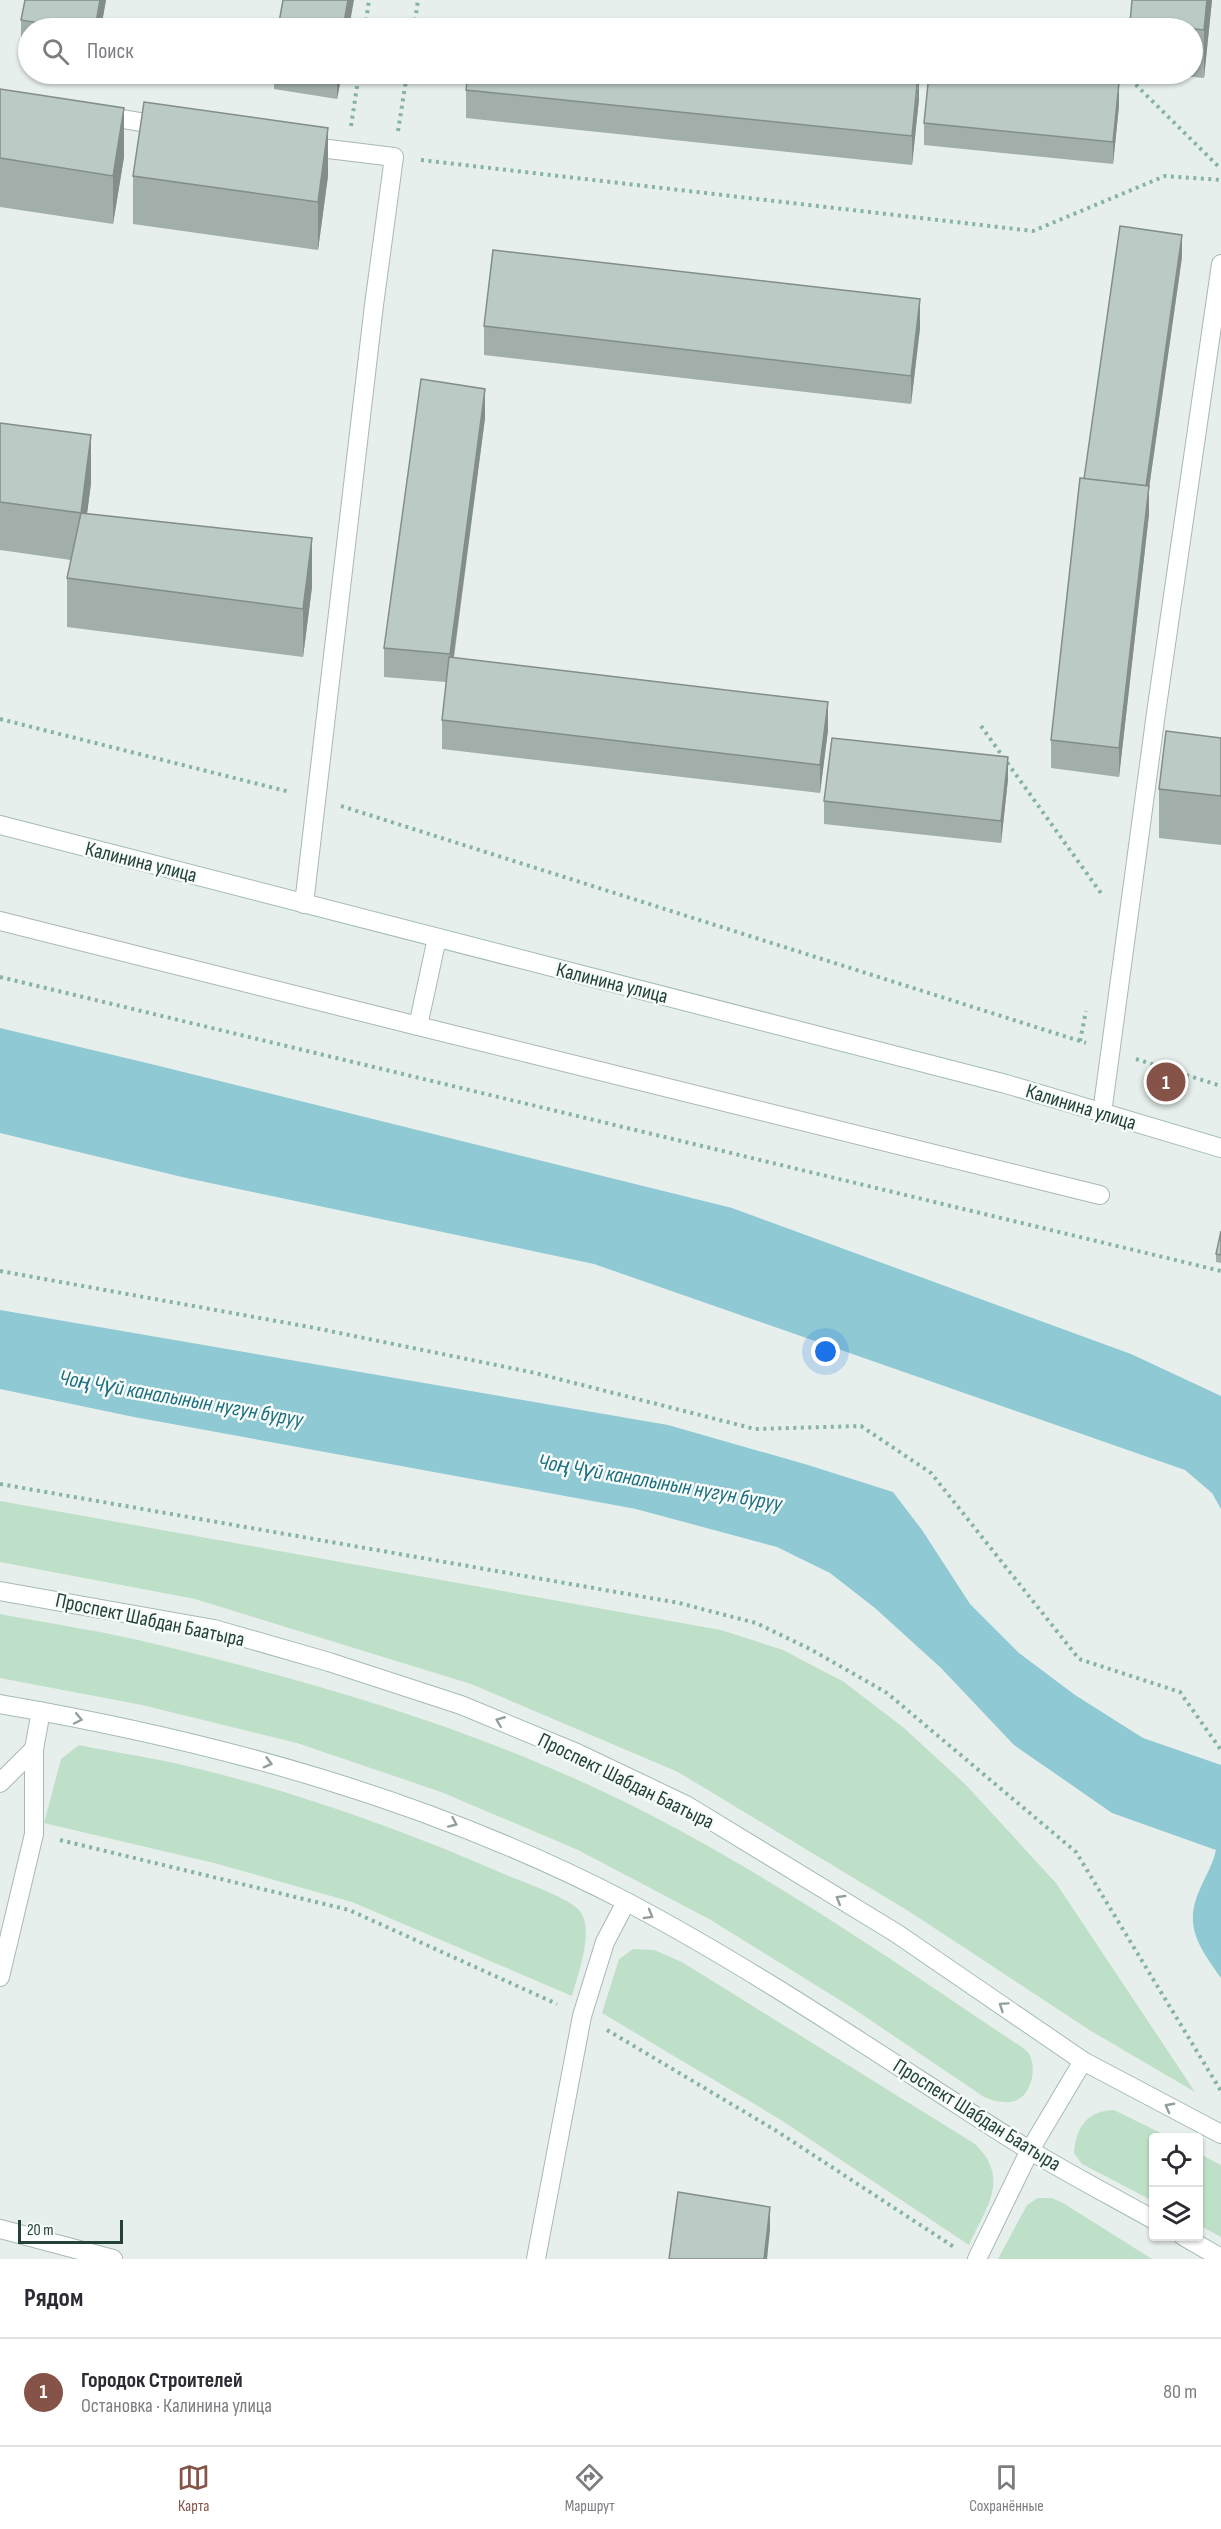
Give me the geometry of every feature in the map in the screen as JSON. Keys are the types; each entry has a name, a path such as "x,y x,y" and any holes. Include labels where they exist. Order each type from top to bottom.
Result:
{"main road":[{"path":"81,112 185,129"},
{"path":"290,144 394,157 374,305 304,904"},
{"path":"1102,1113 1156,713 1221,264"},
{"name":"Калинина улица","path":"0,825 1006,1084 1221,1148"},
{"path":"0,921 1100,1196"},
{"path":"418,1026 436,938"},
{"name":"Проспект Шабдан Баатыра","path":"0,1591 214,1629 329,1662 461,1705 577,1753 686,1805 896,1933 1083,2061 1221,2134"},
{"name":"Проспект Шабдан Баатыра","path":"0,1704 214,1748 331,1780 436,1816 626,1902 817,2013 1029,2150 1149,2217"},
{"path":"0,1977 34,1834 34,1749 42,1711"},
{"path":"0,1782 34,1749"},
{"path":"536,2259 582,2016 605,1942 626,1902"},
{"path":"970,2256 1029,2150 1083,2061"},
{"path":"0,2229 113,2259"},
{"path":"1192,2241 1221,2258"}],"path":[{"path":"366,18 369,0"},
{"path":"415,18 418,0"},
{"path":"348,152 357,84"},
{"path":"405,84 394,157 1033,231 1165,176 1221,180"},
{"path":"1135,84 1221,169"},
{"path":"0,719 316,798 1221,1086"},
{"path":"981,726 1108,903"},
{"path":"0,977 1221,1271"},
{"path":"1080,1041 1087,1006"},
{"path":"0,1271 315,1328 535,1372 755,1429 861,1426 931,1473 1079,1659 1180,1692 1220,1750"},
{"path":"0,1484 679,1603 756,1623 812,1650 887,1693 1076,1852 1221,2091"},
{"path":"34,1834 349,1910 582,2016 776,2130 970,2256"}],"green space":[{"path":"0,1501 721,1630 783,1650 844,1682 904,1728 966,1785 1056,1883 1195,2092 1091,2031 910,1912 678,1772 471,1684 195,1599 0,1562"},
{"path":"0,1614 139,1640 273,1674 386,1707 551,1768 658,1819 814,1909 1028,2052 1033,2066 1032,2080 1026,2092 1017,2100 1000,2102 984,2097 851,2007 709,1919 578,1850 441,1792 297,1743 142,1705 0,1678"},
{"path":"79,1745 181,1764 313,1801 429,1843 564,1899 578,1909 586,1927 584,1951 572,1996 352,1902 214,1863 44,1823 61,1759"},
{"path":"633,1949 654,1950 682,1962 975,2144 992,2169 993,2181 988,2206 969,2245 781,2120 602,2013 619,1959"},
{"path":"1114,2110 1161,2133 1149,2133 1149,2199 1082,2164 1074,2153 1080,2128 1090,2117"},
{"path":"1203,2156 1221,2165 1221,2237 1203,2227"},
{"path":"1038,2198 1052,2198 1063,2203 1152,2259 998,2259 1027,2205"}],"water":[{"path":"0,1028 732,1208 1131,1354 1221,1396 1221,1509 1212,1493 1185,1470 594,1264 182,1177 0,1133"},
{"name":"Чоң Чүй каналынын нугун буруу","path":"0,1310 668,1425 893,1492 922,1530 970,1604 1019,1653 1075,1695 1143,1738 1221,1765 1221,1978 1200,1946 1193,1925 1195,1902 1216,1850 1112,1813 1014,1745 941,1668 875,1608 830,1573 777,1547 636,1509 134,1417 0,1389"}],"building":[{"path":"25,0 100,0 97,18 21,18"},
{"path":"283,0 348,0 345,18 280,18"},
{"path":"1132,0 1207,0 1204,30 1203,18 1130,18"},
{"path":"467,84 917,84 912,136 466,90"},
{"path":"928,84 1119,84 1113,142 924,123"},
{"path":"0,89 124,108 113,176 0,158"},
{"path":"144,102 328,128 318,202 133,176"},
{"path":"1120,226 1182,235 1146,486 1084,479"},
{"path":"493,250 920,299 911,376 484,326"},
{"path":"421,379 485,389 450,654 384,648"},
{"path":"0,423 91,435 81,513 0,502"},
{"path":"1080,478 1149,486 1119,748 1051,740"},
{"path":"81,513 312,538 303,609 67,578"},
{"path":"449,657 828,702 820,765 442,720"},
{"path":"1166,731 1221,738 1221,796 1159,789"},
{"path":"832,738 1008,757 1001,821 824,801"},
{"path":"1221,1231 1221,1255 1216,1254"},
{"path":"678,2192 770,2207 764,2259 669,2259"}],"place":[{"name":"Городок Строителей","path":"1166,1082"}]}
